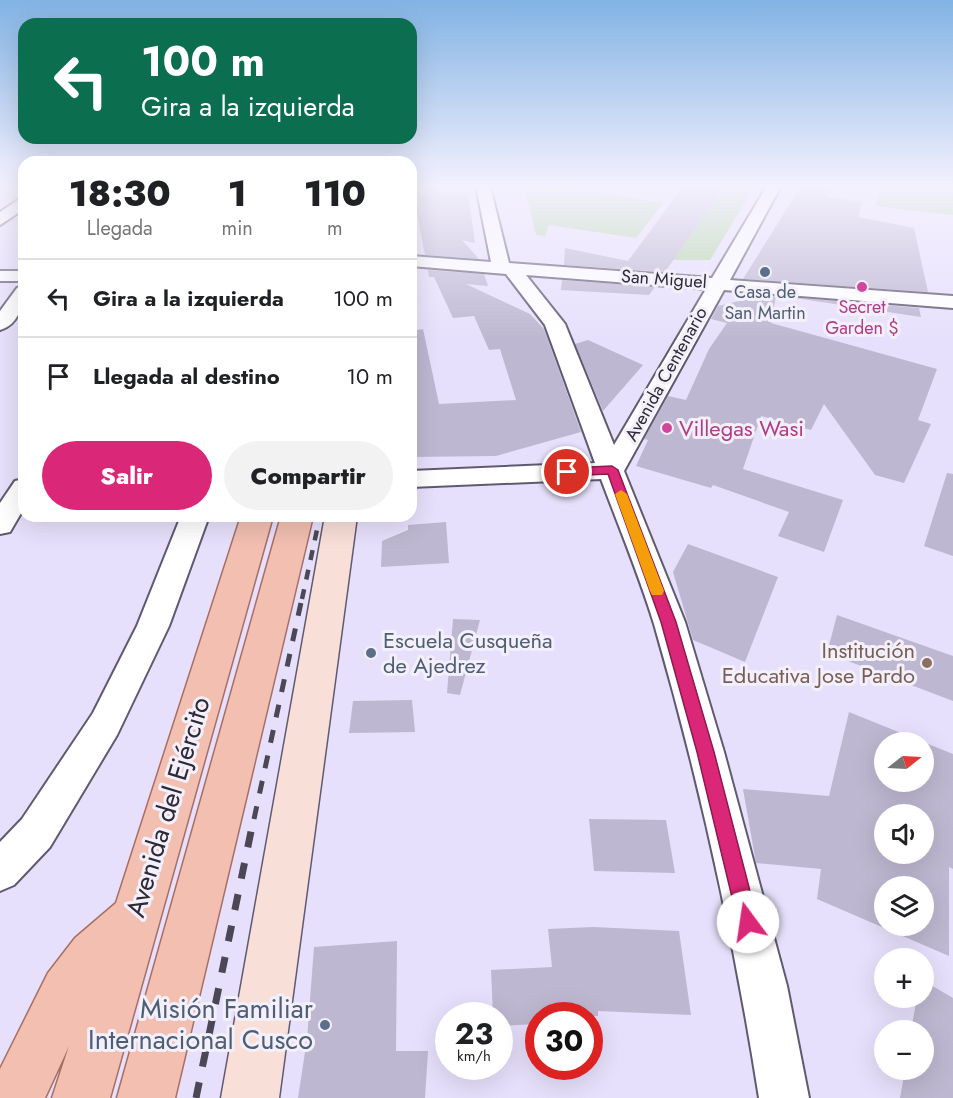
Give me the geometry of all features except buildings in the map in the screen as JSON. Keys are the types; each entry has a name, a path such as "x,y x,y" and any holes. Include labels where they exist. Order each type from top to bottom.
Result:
{"main road":[{"name":"Avenida del Ejército","path":"81,1098 255,522"},
{"name":"Avenida del Ejército","path":"146,1098 295,522"},
{"path":"250,1098 340,522"},
{"path":"16,1098 67,992 93,956 134,920"}],"street":[{"path":"498,237 506,267 555,324 669,622 706,752 764,986 784,1098"},
{"name":"Avenida Centenario","path":"612,470 744,237"},
{"name":"San Miguel","path":"417,261 953,302"},
{"path":"0,276 18,276"},
{"path":"0,324 18,300"},
{"path":"417,479 612,470"},
{"path":"0,525 18,496"},
{"path":"0,871 36,833 105,724 153,626 193,522"}],"green space":[{"path":"689,237 724,237 710,260 673,260"}],"railway":[{"path":"302,599 319,522"},
{"path":"254,819 302,598"},
{"path":"196,1098 254,817"}],"slow traffic":[{"path":"621,494 657,591"}],"place":[{"name":"Casa de San Martin","path":"765,272"},
{"name":"Secret Garden $","path":"862,287"},
{"name":"Villegas Wasi","path":"667,428"},
{"name":"Escuela Cusqueña de Ajedrez","path":"371,653"},
{"name":"Institución Educativa Jose Pardo","path":"927,663"},
{"name":"Misión Familiar Internacional Cusco","path":"325,1025"}],"route":[{"path":"567,472 612,470 669,622 706,752 748,922"}]}
